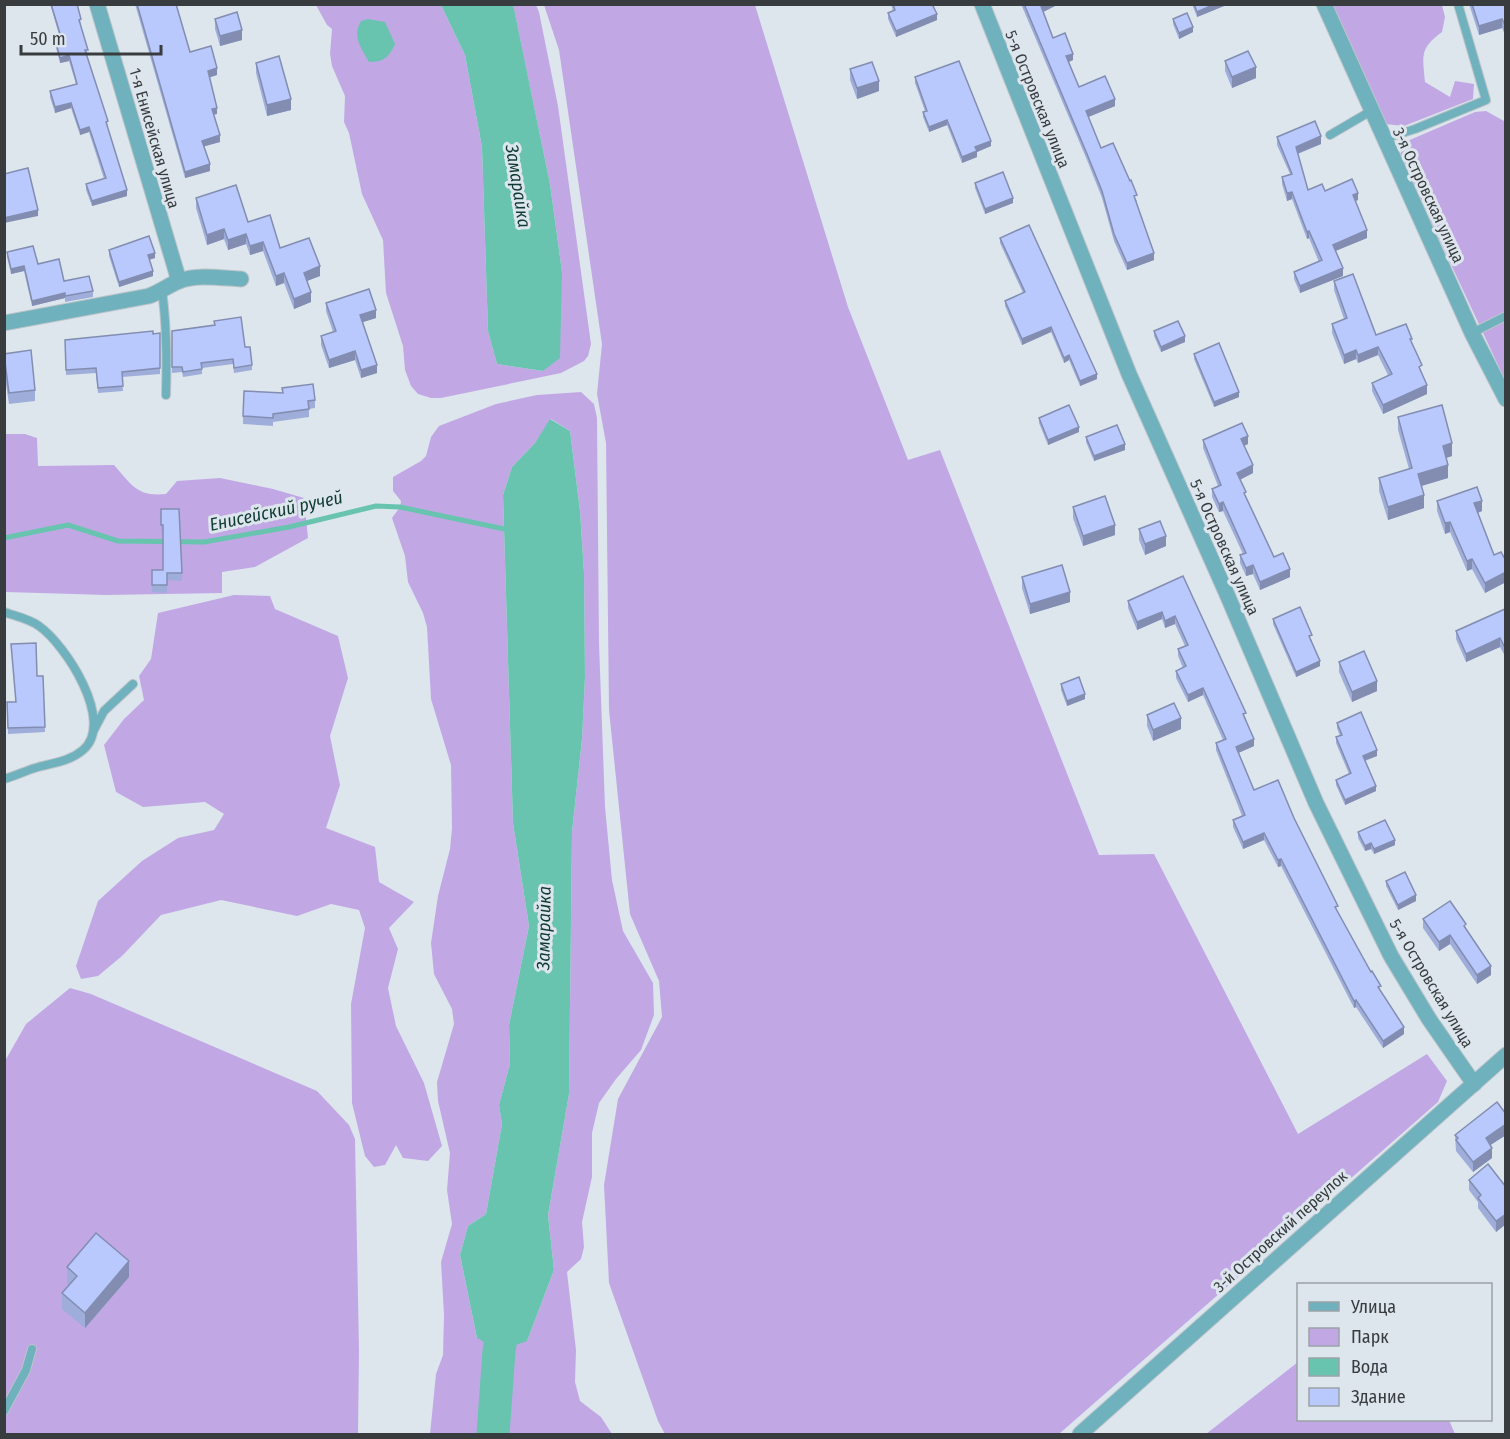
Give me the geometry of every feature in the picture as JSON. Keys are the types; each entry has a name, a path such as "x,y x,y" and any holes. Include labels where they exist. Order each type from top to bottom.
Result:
{"street":[{"name":"1-я Енисейская улица","path":"97,4 179,281"},
{"name":"5-я Островская улица","path":"982,4 1128,374 1226,592 1316,803 1391,956 1429,1019 1474,1084"},
{"name":"3-я Островская улица","path":"1324,4 1472,333 1506,399"},
{"path":"4,322 149,296 179,281 198,277 241,279"},
{"name":"3-й Островский переулок","path":"1080,1434 1506,1055"}],"lane":[{"path":"1383,139 1415,129 1486,100 1458,4"},
{"path":"1329,135 1371,111"},
{"path":"162,291 166,316 166,395"},
{"path":"1472,333 1506,316"},
{"path":"4,612 38,625 50,636 68,660 87,689 91,700 92,734"},
{"path":"4,778 64,761 84,749 104,711 133,684"},
{"path":"4,1411 26,1370 32,1348"}],"green space":[{"path":"316,5 441,5 465,55 482,147 488,331 497,364 543,371 562,272 550,184 513,5 536,5 558,106 591,344 584,361 561,373 441,398 418,394 411,386 405,370 403,346 386,293 383,240 362,194 349,133 344,122 345,96 332,66 330,54 332,29 327,25"},
{"path":"544,5 755,5 848,307 908,460 940,450 1099,855 1154,854 1298,1134 1427,1054 1447,1081 1438,1102 1059,1434 665,1434 658,1421 609,1283 604,1185 618,1099 662,1017 659,981 630,914 609,710 606,443 597,394 602,344 559,50"},
{"path":"1329,5 1442,5 1445,17 1442,32 1429,43 1424,53 1425,82 1450,97 1455,81 1474,84 1473,99 1404,126 1385,124"},
{"path":"1486,111 1504,121 1506,125 1505,380 1400,155 1405,142 1475,112"},
{"path":"581,392 594,404 597,418 599,643 605,807 612,880 623,931 653,983 654,1015 641,1050 599,1103 592,1133 592,1177 582,1222 584,1247 581,1259 567,1272 576,1350 575,1382 580,1401 601,1417 612,1434 430,1434 436,1374 443,1355 444,1315 441,1262 452,1224 447,1190 450,1153 438,1101 437,1082 454,1024 452,1009 434,974 431,943 438,896 450,849 451,765 431,699 427,627 408,582 405,556 392,518 400,507 401,501 393,491 393,477 426,456 431,437 439,426 496,404 537,395","holes":["551,419 570,431 580,511 584,573 585,677 582,739 572,832 569,1094 548,1215 554,1270 527,1341 477,1338 460,1255 468,1226 486,1214 502,1124 499,1105 510,1064 509,1025 529,926 513,823 503,495 512,467 535,443"]},
{"path":"5,434 25,434 37,438 38,466 114,465 136,488 148,494 166,494 177,481 220,478 304,498 308,538 255,567 222,572 222,593 107,595 5,592"},
{"path":"234,595 270,596 275,609 338,636 348,678 330,736 340,785 326,828 375,847 379,882 414,902 389,928 398,949 388,988 396,1026 424,1083 442,1146 428,1161 403,1158 396,1145 385,1165 374,1167 365,1156 352,1103 351,1004 365,928 359,910 331,904 297,916 221,900 161,915 122,956 98,976 81,979 76,966 98,901 142,861 178,838 214,830 224,814 205,802 143,807 116,792 104,745 124,719 144,700 139,676 151,659 158,613"},
{"path":"70,988 91,994 317,1091 349,1125 355,1139 359,1351 358,1434 5,1434 5,1061 26,1024"},
{"path":"1297,1363 1297,1421 1449,1421 1455,1434 1206,1434"}],"water":[{"path":"513,4 550,184 562,272 560,358 543,371 497,364 488,331 482,147 465,55 441,5"},
{"path":"368,19 385,22 395,44 391,52 379,61 369,62 357,37 361,21"},
{"path":"550,419 570,431 580,511 584,573 585,677 582,739 572,832 569,1094 548,1215 554,1270 527,1341 499,1351 477,1338 460,1255 468,1226 486,1214 502,1124 499,1105 510,1064 509,1025 529,926 513,823 503,495 512,467 535,443"}],"building":[{"path":"51,4 77,4 88,50 85,50 127,190 92,201 86,184 106,178 89,127 80,130 71,103 55,107 50,91 77,84 69,55 60,58 55,39 61,37"},
{"path":"137,4 176,4 190,52 211,46 217,68 208,71 217,108 212,109 220,135 202,141 210,164 185,172"},
{"path":"893,4 932,4 937,14 896,31 888,13 895,10"},
{"path":"1024,4 1045,4 1041,6 1053,38 1065,33 1073,54 1066,56 1079,87 1105,76 1115,99 1086,111 1101,148 1113,143 1131,180 1137,195 1134,196 1154,253 1127,263 1114,234 1102,191"},
{"path":"1194,4 1215,4 1197,12"},
{"path":"1472,4 1506,4 1506,27 1502,19 1479,26"},
{"path":"237,12 242,30 220,36 215,19"},
{"path":"1187,13 1193,27 1179,33 1173,19"},
{"path":"1248,51 1256,67 1232,77 1225,61"},
{"path":"279,56 291,99 267,105 256,63"},
{"path":"959,61 991,141 975,147 977,151 962,157 947,120 929,127 923,112 927,111 915,77"},
{"path":"872,62 879,81 857,88 850,69"},
{"path":"1315,121 1321,136 1296,147 1308,190 1322,184 1325,191 1352,179 1358,193 1353,195 1367,230 1333,245 1343,268 1300,286 1294,272 1322,260 1309,231 1307,232 1292,192 1287,193 1282,177 1292,174 1277,137"},
{"path":"28,168 38,210 4,218 4,174"},
{"path":"1003,172 1013,198 985,209 975,183"},
{"path":"236,185 248,222 270,215 280,248 309,238 320,266 304,273 311,292 294,299 284,273 276,276 263,242 250,246 246,234 228,240 224,229 207,235 196,198"},
{"path":"1029,225 1097,374 1080,381 1069,355 1064,358 1051,327 1022,339 1005,301 1025,292 1000,238"},
{"path":"149,236 155,253 148,255 153,271 119,282 109,250"},
{"path":"33,246 38,264 59,259 64,281 89,276 93,291 65,296 65,293 32,301 24,266 11,269 7,252"},
{"path":"1353,274 1376,335 1406,324 1427,385 1383,405 1372,383 1392,374 1378,347 1358,355 1356,350 1344,355 1332,324 1347,318 1334,281"},
{"path":"369,289 376,310 360,315 377,365 361,370 355,351 329,360 321,336 336,331 326,303"},
{"path":"241,317 245,347 250,347 252,365 234,368 233,359 201,363 202,369 183,372 182,367 172,367 172,331 215,325 214,321"},
{"path":"1178,321 1185,336 1161,347 1154,331"},
{"path":"153,331 153,334 160,333 160,368 122,372 123,386 98,388 96,368 66,370 65,340"},
{"path":"1219,343 1239,392 1214,402 1194,354"},
{"path":"31,350 35,390 9,393 4,354"},
{"path":"313,384 315,400 308,401 309,409 273,414 273,418 243,416 244,391 283,393 282,388"},
{"path":"1069,405 1079,427 1048,440 1039,418"},
{"path":"1442,405 1452,443 1443,446 1448,465 1418,474 1424,495 1388,507 1379,478 1412,468 1398,417"},
{"path":"1242,423 1248,436 1241,439 1253,465 1237,473 1274,557 1283,553 1290,569 1260,582 1253,565 1246,568 1240,555 1246,553 1223,502 1219,504 1212,489 1221,485 1203,440"},
{"path":"1117,425 1125,444 1094,456 1086,437"},
{"path":"1477,487 1482,501 1474,503 1494,555 1501,552 1506,561 1506,572 1485,583 1472,559 1467,561 1450,522 1445,523 1437,501"},
{"path":"1105,496 1115,525 1083,536 1073,507"},
{"path":"161,509 179,509 182,573 167,573 167,585 152,585 152,570 163,570"},
{"path":"1160,521 1166,536 1145,544 1139,529"},
{"path":"1062,565 1070,592 1030,604 1022,577"},
{"path":"1183,576 1246,713 1243,714 1254,739 1236,747 1254,790 1278,780 1294,818 1338,906 1335,907 1381,986 1378,987 1404,1027 1383,1041 1356,1000 1354,1001 1281,859 1278,860 1264,833 1243,842 1233,820 1245,815 1216,743 1226,739 1203,688 1188,695 1176,671 1186,666 1178,649 1188,645 1175,616 1165,621 1162,612 1137,622 1128,601"},
{"path":"1300,607 1320,661 1296,672 1273,619"},
{"path":"1505,609 1506,650 1500,638 1466,654 1456,631"},
{"path":"36,643 37,676 43,676 45,727 8,728 7,702 16,702 11,644"},
{"path":"1364,651 1377,681 1352,692 1339,662"},
{"path":"1079,677 1085,694 1067,701 1061,684"},
{"path":"1174,703 1181,718 1153,730 1147,715"},
{"path":"1361,712 1377,750 1363,756 1376,786 1345,800 1336,780 1351,773 1336,737 1342,735 1337,723"},
{"path":"1385,820 1395,840 1374,849 1371,843 1365,846 1358,832"},
{"path":"1405,872 1416,895 1398,905 1386,881"},
{"path":"1450,901 1491,966 1477,975 1450,935 1439,942 1423,919"},
{"path":"1497,1102 1506,1114 1506,1124 1486,1138 1492,1148 1473,1162 1456,1140 1458,1138 1455,1135"},
{"path":"1488,1164 1506,1187 1506,1214 1496,1221 1478,1198 1481,1195 1469,1180"},
{"path":"96,1233 129,1261 85,1313 62,1293 77,1276 67,1267"}],"waterway":[{"name":"Енисейский ручей","path":"4,538 68,525 118,541 204,542 289,527 376,506 400,507 509,530"},
{"name":"Замарайка","path":"493,1434 499,1351 506,1306"}]}
